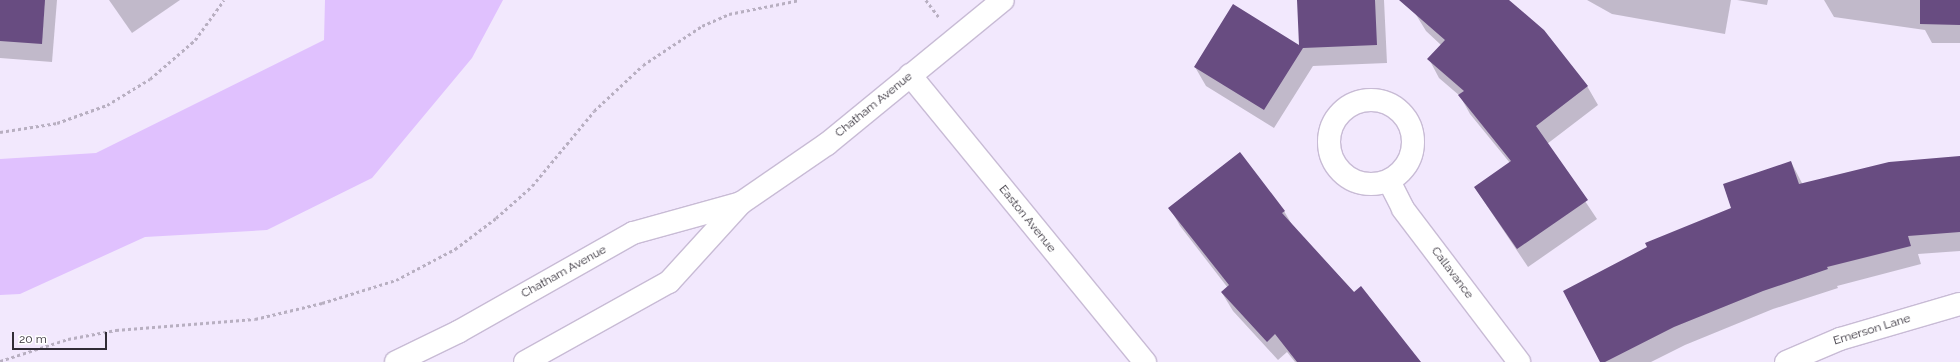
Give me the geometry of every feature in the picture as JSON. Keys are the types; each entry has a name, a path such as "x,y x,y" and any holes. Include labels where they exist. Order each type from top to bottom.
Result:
{"street":[{"name":"Chatham Avenue","path":"525,362 669,282 741,203 826,144 1003,0"},
{"name":"Easton Avenue","path":"910,75 1144,362"},
{"name":"Callavance","path":"1389,181 1403,209 1519,362"},
{"name":"Chatham Avenue","path":"396,362 458,332 633,233 741,203"},
{"name":"Emerson Lane","path":"1786,362 1840,339 1960,304"}],"path":[{"path":"0,132 57,123 107,105 150,79 196,40 224,0"},
{"path":"0,361 68,339 116,330 255,319 322,303 396,280 455,249 496,218 532,186 594,111 643,65 702,26 729,14 800,0"}],"shaded area":[{"path":"325,0 503,0 472,58 372,178 267,230 145,237 20,294 0,295 0,159 96,153 324,40"}],"building":[{"path":"0,0 45,0 42,44 0,41"},
{"path":"1297,0 1375,0 1377,45 1303,48 1264,110 1194,67 1233,4 1299,45"},
{"path":"1399,0 1509,0 1544,30 1588,86 1536,126 1588,200 1517,249 1474,187 1511,161 1458,95 1464,91 1427,59 1445,40"},
{"path":"1920,0 1960,0 1960,25 1920,24"},
{"path":"1240,152 1285,211 1282,213 1354,292 1361,286 1421,362 1297,362 1275,334 1267,342 1221,292 1229,285 1168,208"},
{"path":"1960,156 1960,232 1908,236 1911,246 1827,267 1828,269 1763,291 1674,327 1605,362 1600,362 1563,291 1647,247 1645,243 1731,208 1723,184 1791,161 1799,184 1889,162"}]}
